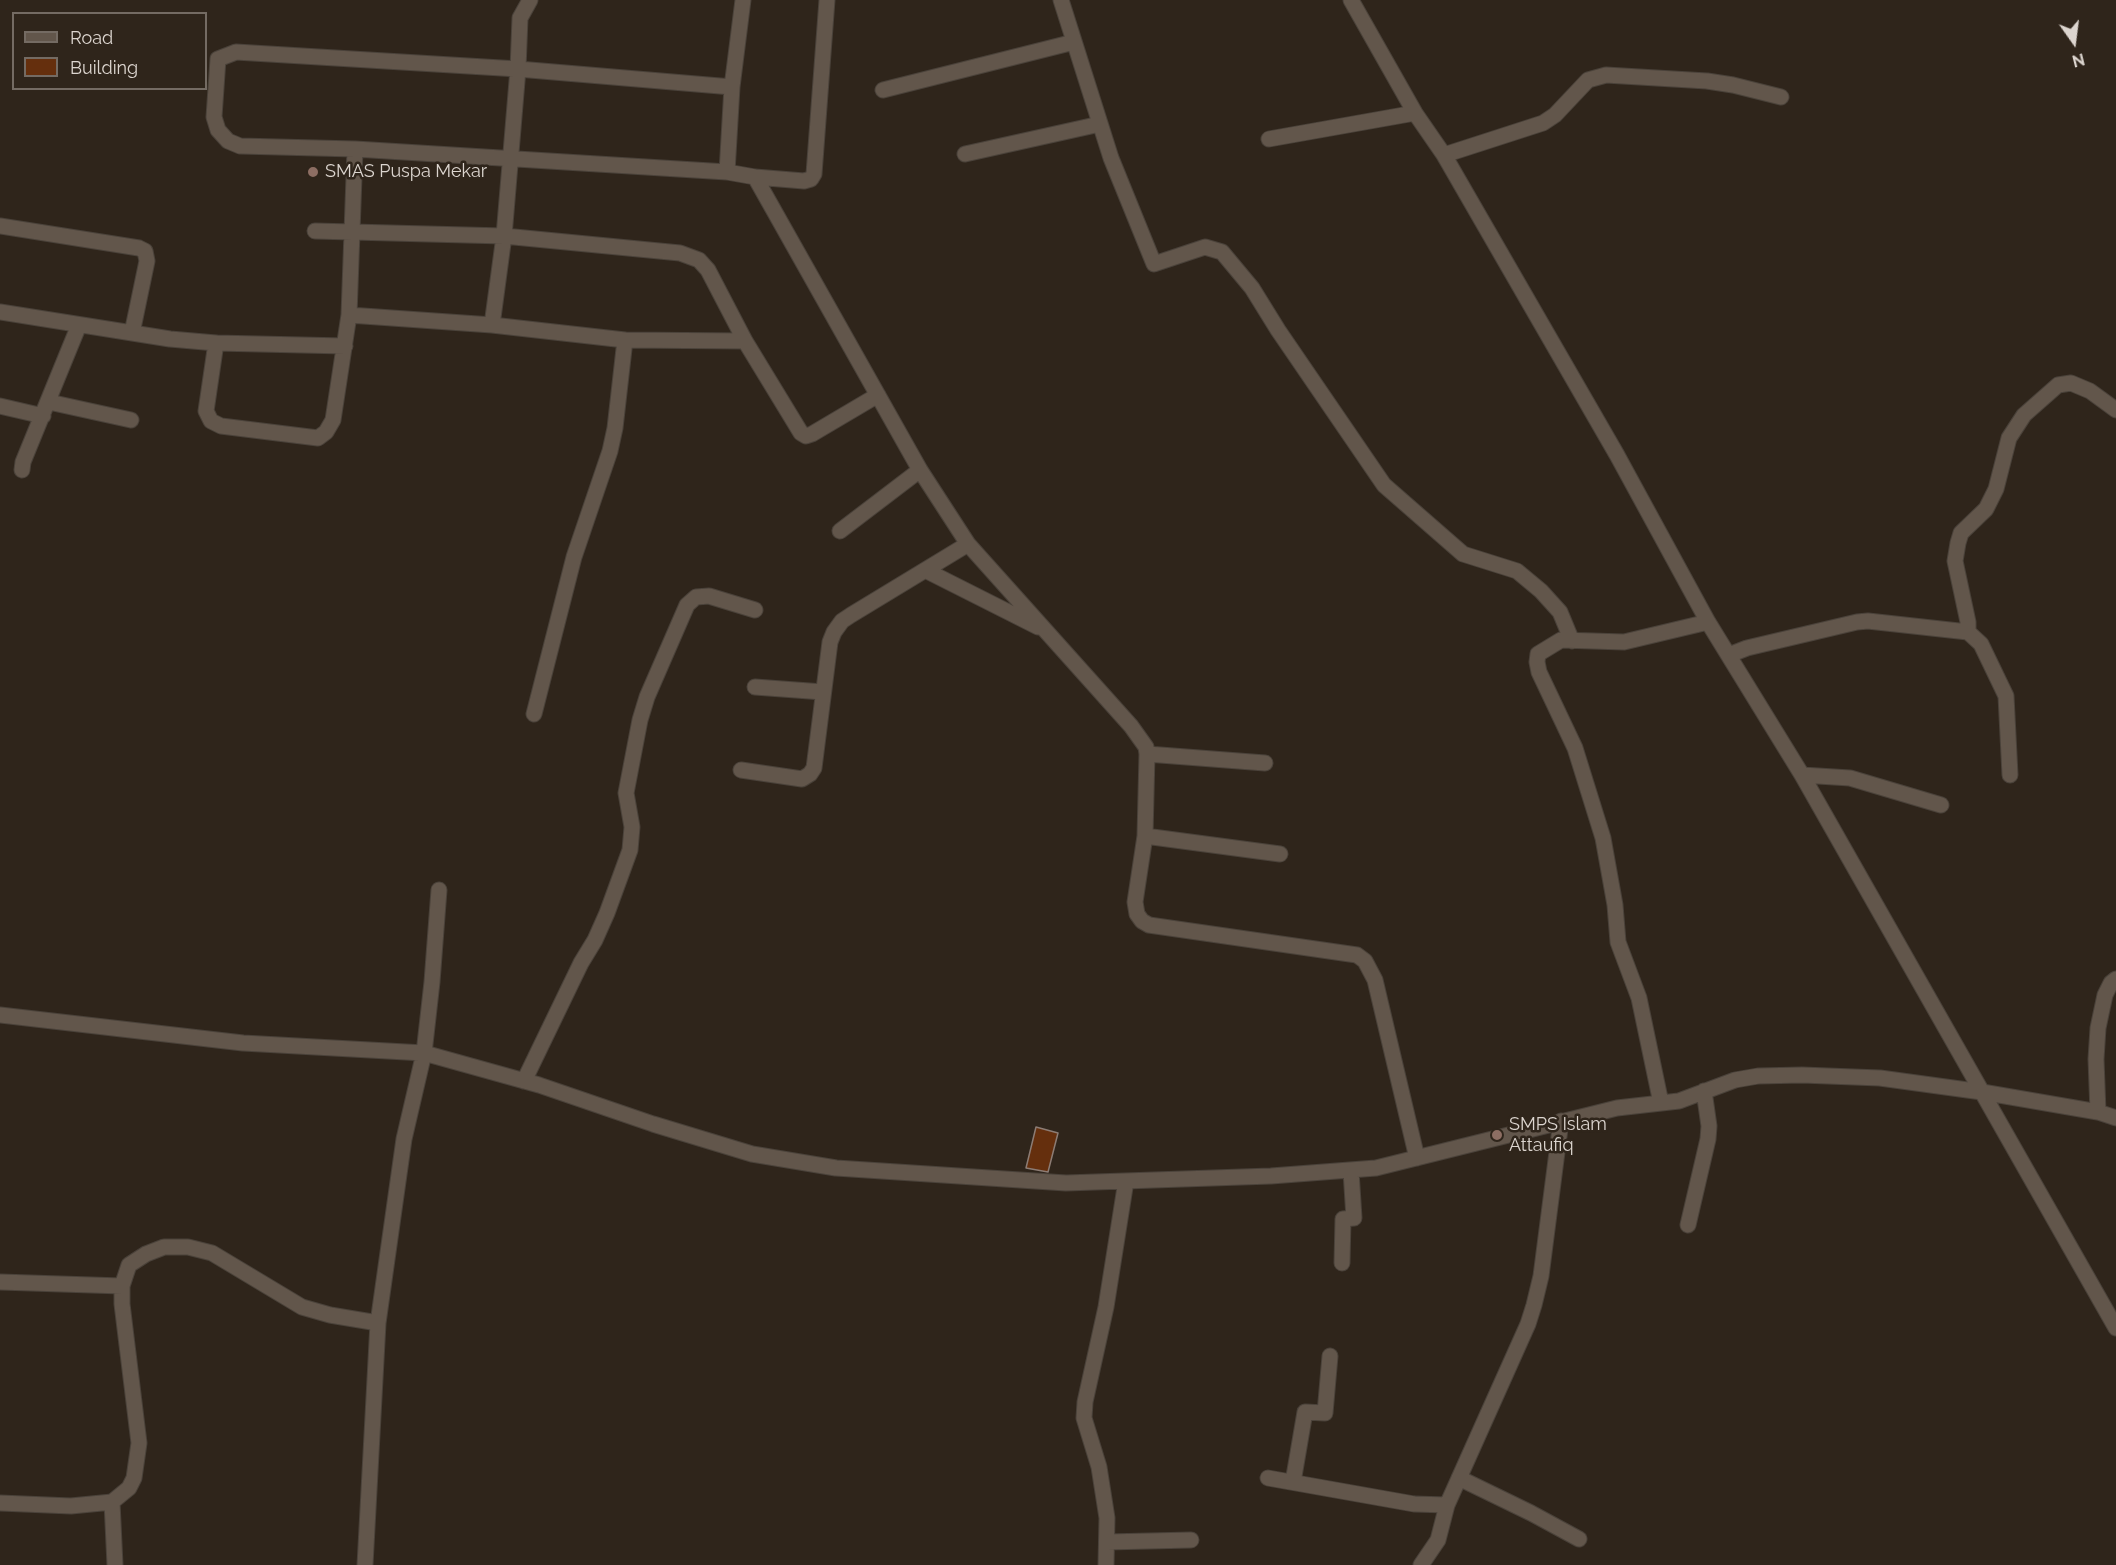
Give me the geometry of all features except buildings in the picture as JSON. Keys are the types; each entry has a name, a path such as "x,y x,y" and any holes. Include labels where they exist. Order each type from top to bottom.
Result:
{"street":[{"path":"492,325 504,236 520,18 530,0"},
{"path":"727,172 738,0"},
{"path":"732,87 518,69 236,52 218,59 214,117 218,130 228,141 240,146 355,149 510,158 727,172 804,181 814,174 827,0"},
{"path":"1061,0 1111,158 1154,264 1205,247 1222,252 1252,288 1384,485 1463,554 1517,571 1541,591 1560,612 1572,641"},
{"path":"1351,0 1415,112 1444,155 1617,455 1708,622 1802,775 2116,1328"},
{"path":"883,90 1074,42"},
{"path":"1444,155 1543,123 1555,115 1588,80 1606,75 1707,81 1781,97"},
{"path":"1269,139 1415,112"},
{"path":"965,154 1100,124"},
{"path":"216,343 206,411 211,421 221,426 318,438 326,432 333,420 349,315 355,149"},
{"path":"755,177 920,470 968,544 1131,726 1146,747 1145,836 1135,902 1137,914 1149,925 1357,955 1365,961 1375,980 1417,1158"},
{"path":"0,226 139,248 145,251 147,261 132,333"},
{"path":"315,231 504,236 680,253 699,260 708,270 745,341 801,433 807,435 878,395"},
{"path":"0,312 170,339 216,343 345,346"},
{"path":"349,315 492,325 625,340 745,341"},
{"path":"22,470 23,462 79,325"},
{"path":"534,714 574,557 610,451 625,340"},
{"path":"1968,632 1968,622 1955,561 1958,543 1961,533 1977,519 1991,499 1996,489 2009,438 2024,415 2058,385 2071,383 2090,391 2116,410"},
{"path":"0,406 46,409 132,420"},
{"path":"840,531 920,470"},
{"path":"741,770 802,779 810,774 814,768 830,642 834,632 842,621 968,544"},
{"path":"925,570 1046,632"},
{"path":"524,1081 581,963 595,940 630,850 632,827 626,793 640,720 647,697 687,605 696,597 709,596 755,610"},
{"path":"1729,655 1747,648 1857,622 1868,621 1968,632 1981,644 2006,696 2010,775"},
{"path":"1662,1103 1639,998 1618,942 1615,905 1603,838 1575,747 1539,672 1537,662 1538,654 1561,640 1624,642 1708,622"},
{"path":"755,687 823,692"},
{"path":"1147,754 1265,763"},
{"path":"1802,775 1850,778 1941,805"},
{"path":"1145,836 1280,854"},
{"path":"365,1565 378,1323 404,1139 424,1053 439,890"},
{"path":"2098,1112 2096,1059 2098,1028 2105,995 2111,983 2116,979"},
{"path":"0,1014 243,1043 424,1053 524,1081 652,1124 752,1154 836,1168 1066,1184 1202,1180 1376,1168 1617,1108 1679,1101 1735,1080 1758,1076 1880,1078 1982,1092 2098,1112 2116,1118"},
{"path":"1688,1226 1708,1139 1708,1116 1704,1091"},
{"path":"1421,1565 1438,1540 1447,1505 1528,1324 1534,1305 1541,1276 1561,1121"},
{"path":"1342,1263 1343,1218 1353,1218 1351,1171"},
{"path":"1106,1565 1107,1518 1099,1467 1084,1418 1085,1402 1106,1307 1126,1181"},
{"path":"0,1503 71,1506 112,1502 129,1488 134,1478 139,1443 122,1304 122,1286 129,1265 147,1254 164,1246 188,1247 212,1253 302,1306 330,1315 378,1323"},
{"path":"0,1282 122,1286"},
{"path":"1293,1482 1305,1412 1325,1413 1330,1356"},
{"path":"1268,1478 1414,1504 1447,1505"},
{"path":"1459,1478 1532,1513 1579,1539"},
{"path":"112,1502 115,1565"},
{"path":"1107,1542 1191,1540"}],"place":[{"name":"SMAS Puspa Mekar","path":"313,172"},
{"name":"SMPS Islam Attaufiq","path":"1497,1135"}]}
